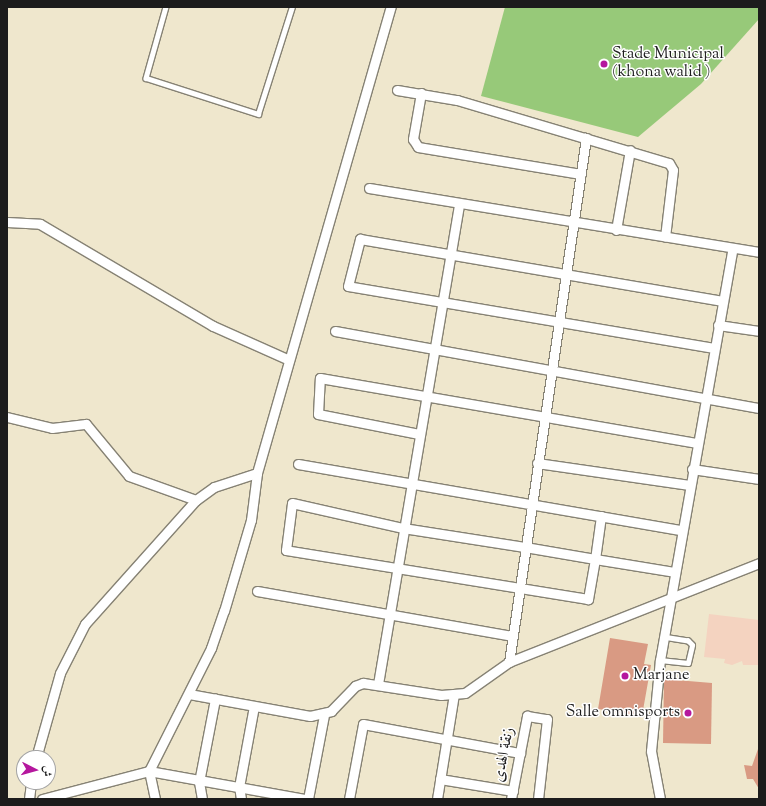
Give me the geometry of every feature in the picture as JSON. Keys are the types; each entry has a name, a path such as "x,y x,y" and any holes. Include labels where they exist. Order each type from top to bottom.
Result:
{"street":[{"path":"155,799 149,771 189,694 224,611 251,520 257,473 391,7"},
{"path":"397,90 457,100 661,159 673,170 665,238"},
{"path":"421,94 413,139 418,148 581,174"},
{"path":"509,662 550,370 586,138"},
{"path":"616,230 630,150"},
{"path":"369,188 573,224 759,252"},
{"path":"378,684 433,349 459,205"},
{"path":"7,222 40,224 213,326 290,360"},
{"path":"714,348 348,286 360,239 565,276 723,301"},
{"path":"660,799 651,751 663,637 681,530 733,248"},
{"path":"718,325 759,331"},
{"path":"335,331 759,408"},
{"path":"419,434 318,414 320,378 544,418 697,443"},
{"path":"7,417 52,428 86,424 129,476 196,500"},
{"path":"537,463 689,486"},
{"path":"298,464 681,530"},
{"path":"692,469 759,480"},
{"path":"38,750 60,673 85,624 196,500 214,487 257,473"},
{"path":"601,516 595,559 588,599 519,590 286,550 292,503 403,528 525,547 595,559 674,572"},
{"path":"308,799 324,715 355,686 378,684 454,694 465,694 509,662 759,563"},
{"path":"257,591 513,636"},
{"path":"189,694 254,706 324,715"},
{"path":"437,799 454,694"},
{"path":"202,799 199,782 215,699"},
{"path":"241,799 239,787 254,706"},
{"name":"زنقة الهدى","path":"512,795 527,716 547,719 538,799"},
{"path":"349,799 363,724 520,753"},
{"path":"42,799 149,771 199,782 239,787 282,798 304,799"},
{"path":"440,779 512,795"}],"lane":[{"path":"166,7 146,78 258,114 292,7"},
{"path":"660,660 688,663 692,645 688,641 663,637"}],"shaded area":[{"path":"709,614 759,620 759,665 743,665 742,661 732,665 724,663 725,659 704,657"}],"green space":[{"name":"Stade Municipal (khona walid )","path":"505,7 759,7 759,19 701,84 638,137 481,96"}],"building":[{"path":"610,638 648,644 644,664 651,665 642,716 598,709"},
{"name":"Salle omnisports","path":"664,679 712,683 711,744 663,743"},
{"path":"758,749 759,789 753,779 747,779 744,765 752,766"}],"place":[{"name":"Stade Municipal (khona walid )","path":"604,64"},
{"name":"Marjane","path":"625,676"},
{"name":"Salle omnisports","path":"688,713"}]}
